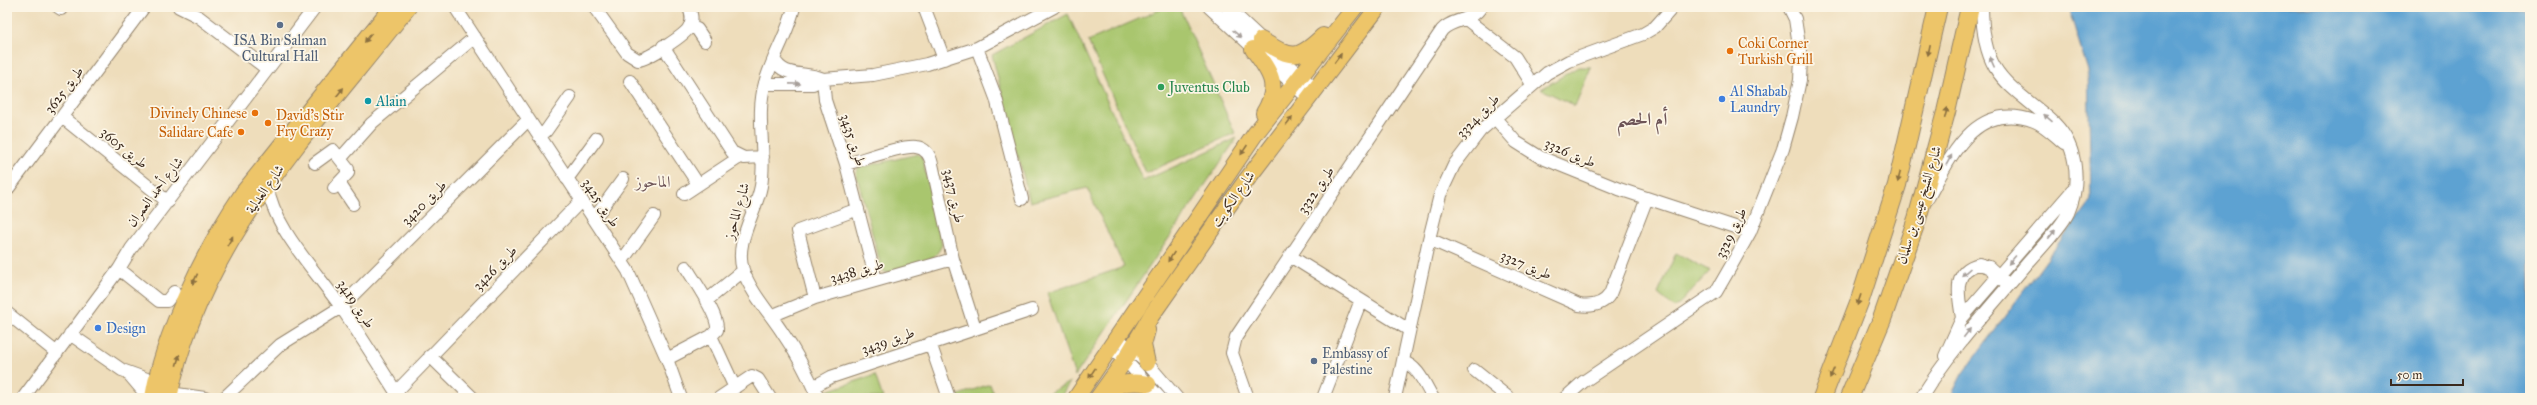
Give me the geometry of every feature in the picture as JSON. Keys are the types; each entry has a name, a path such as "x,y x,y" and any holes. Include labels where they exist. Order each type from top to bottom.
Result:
{"highway":[{"name":"شارع الشيخ عيسى بن سلمان","path":"1849,398 1882,319 1917,219 1974,8"},
{"name":"شارع الشيخ عيسى بن سلمان","path":"1822,398 1857,307 1897,185 1938,9"}],"main road":[{"name":"شارع العدلية","path":"153,398 156,382 180,314 205,255 238,200 392,7"},
{"name":"شارع العدلية","path":"170,395 179,355 198,307 228,245 267,184 408,7"},
{"name":"شارع الكويت","path":"1076,398 1254,134 1298,81 1355,7"},
{"name":"شارع الكويت","path":"1098,398 1128,355 1151,316 1258,164 1378,7"},
{"path":"1257,44 1297,55 1311,48 1324,35 1343,23"},
{"path":"1254,134 1270,104 1273,86 1257,44"},
{"path":"257,200 256,190 268,170 270,158"},
{"path":"1147,363 1144,346 1151,316"},
{"path":"1098,398 1121,383 1138,381 1148,384"}],"street":[{"name":"طريق 3625","path":"7,190 144,7"},
{"path":"179,7 199,17 267,69"},
{"name":"شارع أحمد العمران","path":"23,398 119,269 131,249 315,7"},
{"name":"طريق 3425","path":"455,7 581,201 622,261 667,360 681,398"},
{"path":"594,7 630,57 642,59 684,33 689,27 692,16 689,7"},
{"name":"شارع الماحوز","path":"743,271 743,246 761,187 763,157 761,111 767,78 787,30 794,7"},
{"path":"924,7 944,59"},
{"path":"767,78 804,84 896,71 944,59 977,48 1054,7"},
{"path":"1209,7 1257,44 1311,93"},
{"path":"1227,7 1257,44"},
{"name":"طريق 3322","path":"1248,398 1233,357 1232,345 1442,30 1452,23 1466,19 1482,7"},
{"name":"طريق 3329","path":"1565,398 1584,382 1716,292 1750,232 1783,150 1800,80 1801,58 1795,19 1788,7"},
{"path":"1942,363 2009,286 2068,214 2074,189 2076,172 2071,149 2052,122 2016,93 1995,70 1974,8"},
{"name":"طريق 3324","path":"1395,398 1429,239 1440,195 1454,165 1480,130 1547,72 1569,61 1643,34 1655,27 1666,10"},
{"path":"1466,19 1515,57 1532,84"},
{"path":"689,27 697,29 705,41"},
{"path":"340,159 372,123 474,37"},
{"path":"663,46 732,152 740,156 763,157"},
{"path":"977,48 996,98 1022,199"},
{"path":"774,59 779,66 790,73 814,76 824,80"},
{"name":"طريق 3435","path":"824,80 825,100 846,164 876,280"},
{"path":"630,81 698,184"},
{"path":"539,136 546,131 570,97"},
{"name":"طريق 3605","path":"62,117 168,202"},
{"name":"طريق 3326","path":"1494,117 1516,142 1531,153 1619,189 1750,232"},
{"path":"1917,219 1957,146 1966,136 1982,124 2000,118 2035,121 2071,149"},
{"name":"طريق 3420","path":"224,398 280,345 341,307 528,120"},
{"path":"567,179 597,138"},
{"name":"طريق 3437","path":"846,164 909,148 921,149 926,152 932,164 953,260 975,328"},
{"path":"314,163 331,150 340,159 349,171 336,186 353,204"},
{"path":"684,194 740,156"},
{"path":"594,219 623,179"},
{"name":"طريق 3419","path":"267,184 273,208 284,228 341,307 398,395"},
{"path":"1921,398 1942,363 1962,318 2074,189"},
{"name":"طريق 3327","path":"1429,239 1579,305 1590,306 1601,303 1610,294 1647,198"},
{"name":"طريق 3419","path":"257,200 284,228"},
{"name":"طريق 3426","path":"398,395 430,356 581,201"},
{"path":"815,298 798,231 858,209"},
{"path":"622,261 654,216"},
{"path":"1290,256 1409,330"},
{"name":"طريق 3438","path":"771,316 815,298 953,260"},
{"path":"1962,318 1958,284 1965,270 1979,264 1989,267 2009,286"},
{"path":"667,360 711,336 715,333 718,326 706,301 686,267"},
{"path":"119,269 159,301 170,299 174,292"},
{"path":"706,301 743,271 816,392"},
{"path":"1323,398 1361,300"},
{"name":"طريق 3439","path":"816,392 831,377 1032,310"},
{"path":"7,313 57,353"},
{"path":"70,334 127,372 156,382 170,395 205,398"},
{"path":"711,336 735,388"},
{"path":"930,343 949,398"},
{"path":"1113,343 1128,355 1147,363 1177,398"},
{"path":"1128,355 1148,384 1160,398"},
{"path":"430,356 473,398"},
{"path":"1403,362 1409,364 1416,370 1433,398"},
{"path":"1474,370 1509,398"},
{"path":"127,372 149,398"},
{"path":"718,398 755,376 770,398"}],"green space":[{"name":"Juventus Club","path":"1166,7 1179,7 1235,133 1146,173 1088,41"},
{"path":"1068,14 1143,181 1237,138 1075,376 1047,293 1124,267 1087,188 1030,202 992,55"},
{"path":"1578,67 1591,67 1575,106 1541,89"},
{"path":"918,154 922,157 942,244 933,257 927,261 887,273 882,270 856,173 858,168"},
{"path":"1676,253 1710,271 1675,308 1658,294"},
{"path":"875,375 883,398 827,398 824,392"},
{"path":"1070,382 1060,398 1039,398"},
{"path":"990,384 995,398 950,398"}],"water":[{"path":"2068,7 2530,7 2530,398 1950,398 1962,374 2091,200 2088,71"}],"place":[{"name":"ISA Bin Salman Cultural Hall","path":"280,25"},
{"name":"Coki Corner Turkish Grill","path":"1730,51"},
{"name":"Juventus Club","path":"1161,87"},
{"name":"Al Shabab Laundry","path":"1722,99"},
{"name":"Alain","path":"368,101"},
{"name":"Divinely Chinese","path":"255,113"},
{"name":"David's Stir Fry Crazy","path":"268,123"},
{"name":"Salidare Cafe","path":"241,132"},
{"name":"Design","path":"98,328"},
{"name":"Embassy of Palestine","path":"1314,361"}],"district":[{"name":"أم الحصم","path":"1642,119"},
{"name":"الماحوز","path":"653,181"}]}
